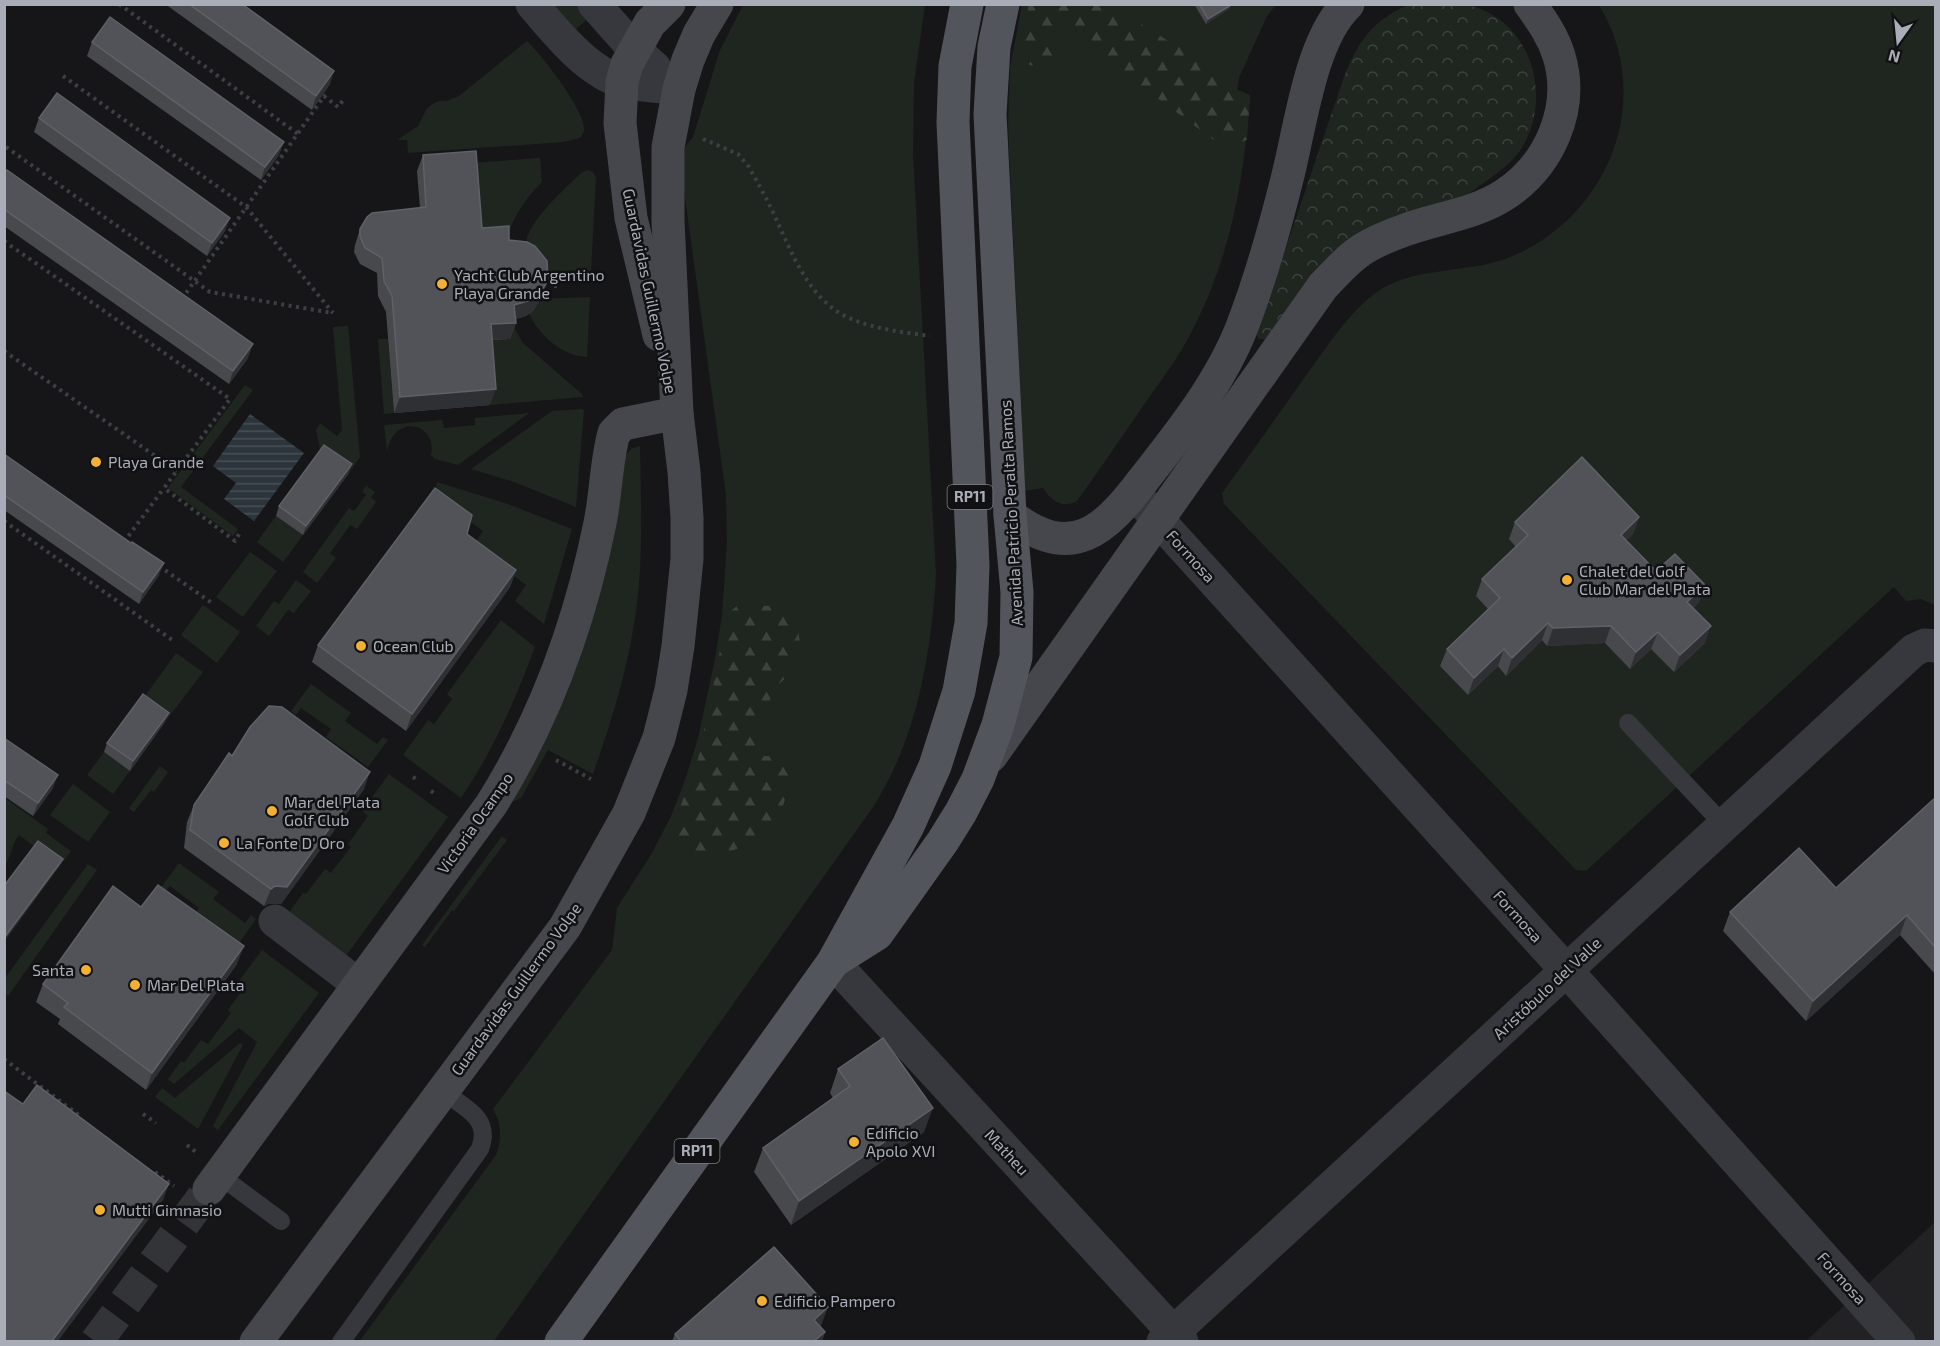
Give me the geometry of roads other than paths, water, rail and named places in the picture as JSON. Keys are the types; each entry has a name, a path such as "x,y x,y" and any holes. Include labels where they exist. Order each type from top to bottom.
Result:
{"main road":[{"name":"Guardavidas Guillermo Volpe","path":"669,4 650,23 627,64 622,82 620,123 631,218 677,413"},
{"name":"Guardavidas Guillermo Volpe","path":"256,1341 565,927 629,813 658,738 678,646 687,560 684,472 677,413 667,194 670,132 679,89 699,34 717,4"},
{"name":"Avenida Patricio Peralta Ramos","path":"561,1341 833,962 908,826 934,766 959,691 971,623 973,565 953,122 955,66 967,4"},
{"name":"Avenida Patricio Peralta Ramos","path":"833,962 876,934 943,841 961,812 983,767 998,725 1016,657 1017,592 1010,515 990,114 994,47 1003,4"},
{"path":"1010,515 1035,532 1047,536 1072,539 1097,530 1134,493 1212,386 1242,327 1269,247 1312,72 1323,41 1340,11 1348,4"},
{"path":"983,767 1323,286 1356,254 1403,230 1472,210 1503,196 1530,175 1550,146 1561,117 1564,87 1559,57 1548,28 1530,4"},
{"name":"Victoria Ocampo","path":"214,1182 491,805 514,767 532,732 562,656 587,581 601,521 614,432 623,424 677,413"}],"street":[{"path":"532,4 572,49 596,68 622,82 679,89"},
{"path":"594,4 634,49 679,89"},
{"name":"Formosa","path":"1134,493 1899,1341"},
{"name":"Aristóbulo del Valle","path":"1173,1338 1723,824 1914,650 1925,645 1935,646"},
{"path":"275,921 359,985"},
{"name":"Matheu","path":"833,962 1173,1338"}],"lane":[{"path":"1628,723 1723,824"},
{"path":"341,1341 480,1149 484,1133 480,1121 442,1091"},
{"path":"214,1182 281,1221"}],"tunnel":[{"path":"96,1342 209,1189"}],"place":[{"name":"Yacht Club Argentino Playa Grande","path":"442,284"},
{"name":"Playa Grande","path":"96,462"},
{"name":"Chalet del Golf Club Mar del Plata","path":"1567,580"},
{"name":"Ocean Club","path":"361,646"},
{"name":"Mar del Plata Golf Club","path":"272,811"},
{"name":"La Fonte D' Oro","path":"224,843"},
{"name":"Santa","path":"86,970"},
{"name":"Mar Del Plata","path":"135,985"},
{"name":"Edificio Apolo XVI","path":"854,1142"},
{"name":"Mutti Gimnasio","path":"100,1210"},
{"name":"Edificio Pampero","path":"762,1301"}]}
